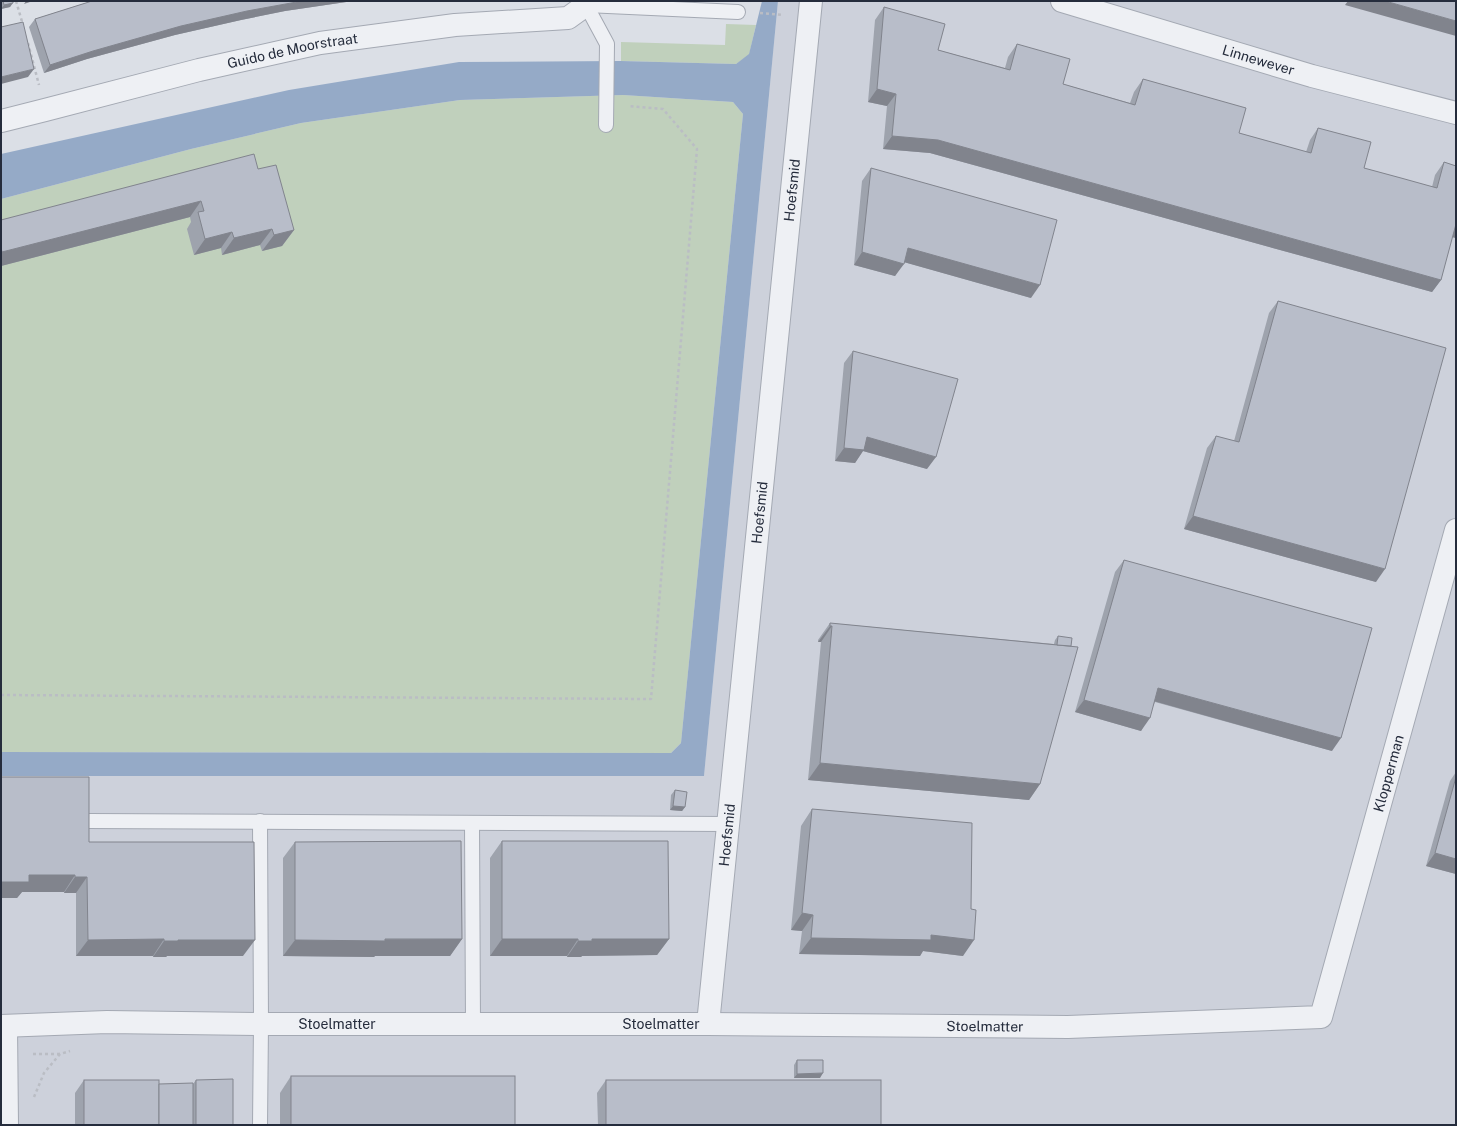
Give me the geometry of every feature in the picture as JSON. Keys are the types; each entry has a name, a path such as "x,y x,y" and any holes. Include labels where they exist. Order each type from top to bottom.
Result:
{"street":[{"name":"Hoefsmid","path":"708,1024 812,1"},
{"name":"Linnewever","path":"1062,1 1312,76 1456,113"},
{"name":"Guido de Moorstraat","path":"1,121 199,70 320,43 455,25 568,18 586,3"},
{"name":"Klopperman","path":"1321,1017 1456,530"},
{"name":"Stoelmatter","path":"4,1026 107,1022 1068,1027 1321,1017"},
{"path":"4,1026 7,1125"}],"lane":[{"path":"586,3 738,12"},
{"path":"586,3 607,44 606,125"},
{"path":"88,821 728,824"},
{"path":"260,822 260,1125"},
{"path":"472,822 473,1024"}],"path":[{"path":"16,1 24,30"},
{"path":"26,38 45,110"},
{"path":"1,695 651,698 697,148 663,109 607,104"},
{"path":"33,1100 44,1073 60,1054 74,1050"}],"shaded area":[{"path":"778,1 1456,1 1456,1125 1,1125 1,776 704,776"}],"green space":[{"path":"726,24 756,25 749,55 736,64 621,61 621,42 725,45"},
{"path":"623,95 733,102 743,114 681,743 671,753 1,752 1,199 191,149 301,123 460,100"}],"water":[{"path":"762,1 778,1 704,776 1,776 1,752 671,753 681,743 743,114 733,102 623,95 460,100 301,123 191,149 1,199 1,154 289,90 459,62 621,61 736,64 749,54"}],"building":[{"path":"3,1 13,1 13,3 4,5"},
{"path":"92,1 302,1 247,11 181,26 50,65 35,19"},
{"path":"1385,1 1456,1 1456,21"},
{"path":"884,7 945,24 938,50 1010,70 1017,44 1070,59 1063,84 1135,105 1143,79 1246,108 1239,133 1311,153 1318,128 1371,142 1364,168 1437,188 1444,162 1456,166 1456,224 1441,280 938,140 892,136 896,94 877,89"},
{"path":"23,22 34,69 1,77 1,27"},
{"path":"254,154 258,169 276,165 294,230 274,235 272,229 234,238 232,232 205,239 198,212 204,211 201,201 2,252 1,220"},
{"path":"871,168 1057,220 1040,285 908,248 904,264 862,252"},
{"path":"1278,301 1446,348 1385,569 1193,516 1216,436 1239,442"},
{"path":"853,351 958,379 936,457 867,437 864,450 844,448"},
{"path":"1124,560 1372,628 1341,738 1158,688 1150,718 1084,700"},
{"path":"830,623 1078,647 1040,784 820,763 832,626 830,626"},
{"path":"1058,636 1072,638 1071,646 1057,645"},
{"path":"1,777 89,777 89,842 254,842 255,940 88,940 87,877 75,877 75,875 29,875 29,882 1,882"},
{"path":"1456,777 1456,859 1435,853"},
{"path":"675,790 687,792 685,807 673,806"},
{"path":"812,809 972,823 971,909 976,910 974,940 931,935 931,940 811,938 813,915 802,913"},
{"path":"461,841 462,939 385,939 385,941 295,940 295,842"},
{"path":"502,841 668,841 669,939 592,939 592,941 578,941 578,939 502,939"},
{"path":"797,1060 823,1060 823,1073 797,1074"},
{"path":"291,1076 515,1076 515,1125 291,1125"},
{"path":"233,1079 233,1125 196,1125 196,1080"},
{"path":"84,1080 159,1080 159,1125 84,1125"},
{"path":"606,1080 881,1080 881,1125 606,1125"},
{"path":"193,1083 193,1125 159,1125 159,1084"}]}
